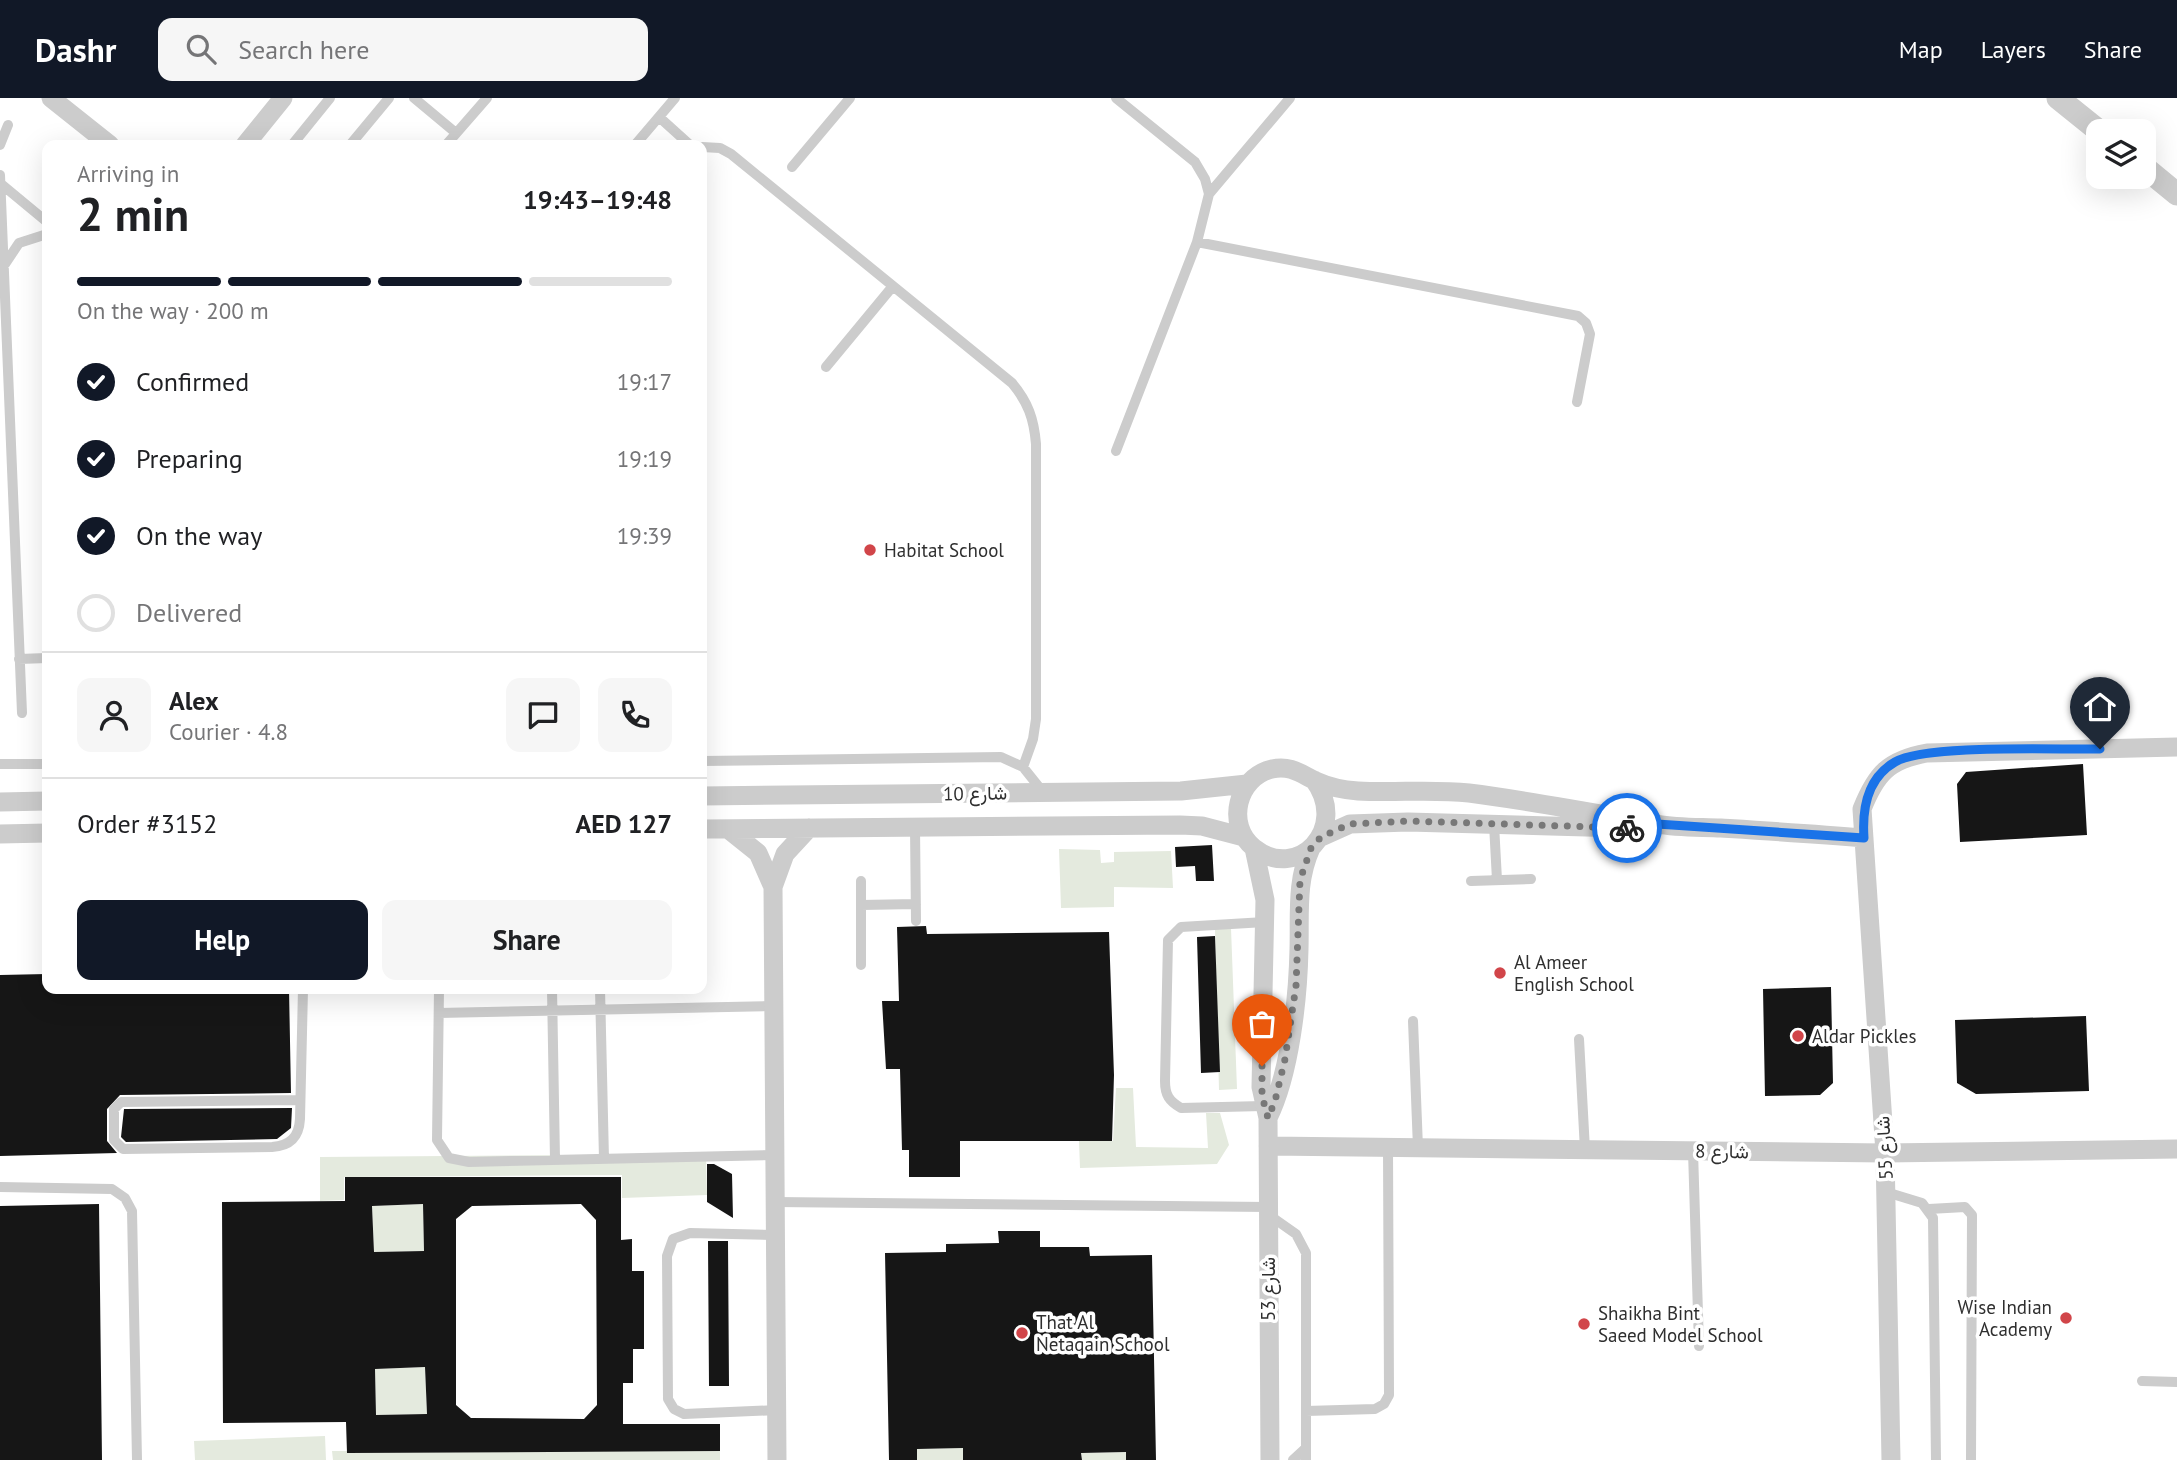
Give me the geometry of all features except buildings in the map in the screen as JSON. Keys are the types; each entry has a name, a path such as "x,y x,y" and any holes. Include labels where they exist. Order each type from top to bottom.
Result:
{"street":[{"path":"51,98 104,140"},
{"path":"249,140 283,98"},
{"path":"2058,98 2086,121"},
{"path":"2156,177 2177,194"},
{"path":"1657,824 1633,828 1408,821 1350,824 1297,856 1282,858 1267,855 1249,843 1237,810 1247,784 1259,774 1280,768 1302,772 1314,780 1360,791 1448,792 1657,824 1864,838 1863,809 1873,783 1893,763 1909,756 1945,752 2177,747"},
{"path":"1314,780 1323,793 1327,807 1327,823 1316,843"},
{"name":"شارع 10","path":"707,796 1181,791 1247,784"},
{"path":"1498,824 1510,812 1503,800"},
{"path":"0,802 42,801"},
{"name":"شارع 10","path":"707,829 1180,825 1213,828 1249,843"},
{"path":"777,1460 774,887 785,854 809,828"},
{"path":"728,829 758,853 774,887"},
{"path":"0,834 42,833"},
{"name":"شارع 55","path":"1864,838 1885,1153 1891,1460"},
{"name":"شارع 53","path":"1249,843 1264,882 1270,1460"},
{"name":"شارع 53","path":"1265,1112 1275,1101 1285,1059 1298,965 1300,880 1316,843"},
{"name":"شارع 8","path":"1268,1146 1885,1153 2177,1149"}],"lane":[{"path":"296,140 330,98"},
{"path":"354,140 389,98"},
{"path":"414,98 456,133"},
{"path":"450,140 486,98"},
{"path":"639,140 675,98"},
{"path":"792,167 849,98"},
{"path":"1116,98 1195,162 1205,179 1209,194 1207,211 1197,242 1116,451"},
{"path":"1209,194 1290,98"},
{"path":"659,117 684,140"},
{"path":"0,145 8,125"},
{"path":"707,147 720,148 731,153 1012,383 1031,411 1036,444 1036,719 1033,739 1023,767"},
{"path":"0,175 22,713"},
{"path":"0,183 42,218"},
{"path":"4,265 19,243 42,236"},
{"path":"1197,242 1578,316 1586,323 1590,334 1577,402"},
{"path":"827,367 892,286"},
{"path":"19,659 42,658"},
{"path":"707,761 988,756 1012,760 1023,767 1044,792"},
{"path":"0,764 42,764"},
{"path":"1497,880 1498,824"},
{"path":"915,827 916,921"},
{"path":"1471,881 1531,879"},
{"path":"861,881 861,965"},
{"path":"861,905 916,904"},
{"path":"1265,922 1181,927 1173,932 1168,940 1165,1081 1165,1093 1171,1103 1181,1108 1265,1112"},
{"path":"300,1100 121,1102 114,1109 114,1140 123,1149 283,1146 293,1140 299,1130 300,1100 303,994"},
{"path":"439,994 437,1140 441,1150 459,1162 774,1155"},
{"path":"552,994 555,1159"},
{"path":"600,994 604,1159"},
{"path":"439,1013 774,1006"},
{"path":"1413,1021 1418,1148"},
{"path":"1579,1039 1585,1150"},
{"path":"1306,1411 1375,1409 1384,1404 1389,1395 1388,1148"},
{"path":"1693,1151 1699,1346"},
{"path":"0,1187 112,1189 125,1198 132,1211 137,1460"},
{"path":"1886,1192 1922,1203 1929,1209 1933,1227 1936,1460"},
{"path":"774,1202 1268,1211 1296,1234 1306,1253 1306,1460"},
{"path":"1929,1209 1965,1207 1972,1214 1971,1460"},
{"path":"775,1235 690,1233 673,1239 667,1256 668,1399 674,1409 684,1414 777,1410"},
{"path":"2142,1381 2177,1382"},
{"path":"1293,1460 1306,1448"}],"shaded area":[{"path":"1059,849 1100,850 1101,863 1114,862 1114,852 1171,851 1173,888 1114,887 1114,907 1061,908"},
{"path":"1231,928 1237,1089 1219,1090 1215,929"},
{"path":"1116,1088 1133,1088 1136,1147 1208,1148 1206,1113 1220,1113 1229,1145 1217,1164 1080,1168 1079,1141 1113,1141"},
{"path":"706,1154 707,1195 622,1198 622,1175 344,1177 344,1200 320,1201 320,1157"},
{"path":"423,1204 424,1251 374,1252 372,1206"},
{"path":"425,1367 427,1414 376,1415 375,1369"},
{"path":"325,1436 326,1460 195,1460 194,1441"},
{"path":"963,1448 963,1460 917,1460 917,1449"},
{"path":"332,1451 720,1451 720,1460 333,1460"},
{"path":"1126,1452 1126,1460 1082,1460 1081,1453"}],"way so far":[{"path":"1262,1066 1263,1105 1268,1118 1285,1059 1296,986 1300,880 1311,848 1321,837 1350,824 1408,821 1627,828"}],"place":[{"name":"Habitat School","path":"870,550"},
{"name":"Al Ameer English School","path":"1500,973"},
{"name":"Aldar Pickles","path":"1798,1036"},
{"name":"Wise Indian Academy","path":"2066,1318"},
{"name":"Shaikha Bint Saeed Model School","path":"1584,1324"},
{"name":"That Al Netaqain School","path":"1022,1333"}],"route":[{"path":"1627,828 1657,824 1864,838 1863,809 1873,783 1893,763 1909,756 1945,752 2100,749"}]}
